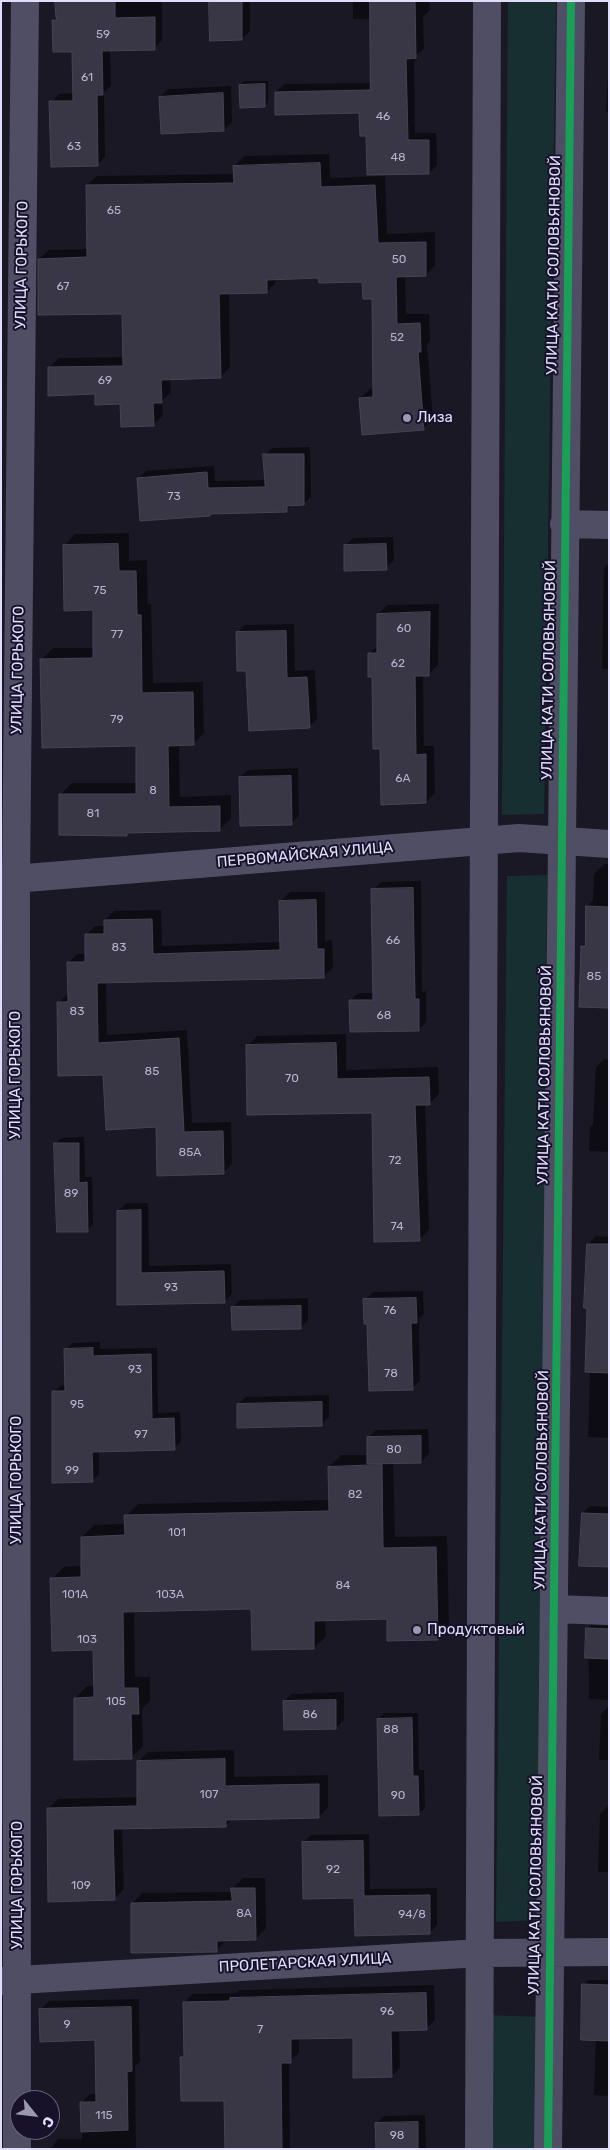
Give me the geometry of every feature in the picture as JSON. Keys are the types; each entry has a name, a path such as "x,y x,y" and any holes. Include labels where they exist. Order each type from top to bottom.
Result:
{"street":[{"name":"УЛИЦА ГОРЬКОГО","path":"16,2149 10,1980 8,879 25,1"},
{"path":"479,2149 487,1"},
{"name":"УЛИЦА КАТИ СОЛОВЬЯНОВОЙ","path":"548,2149 571,1"},
{"path":"564,524 609,524"},
{"name":"ПЕРВОМАЙСКАЯ УЛИЦА","path":"8,879 484,840 519,838 609,844"},
{"path":"554,1610 609,1611"},
{"name":"ПРОЛЕТАРСКАЯ УЛИЦА","path":"10,1980 481,1953 549,1954 609,1952"}],"green space":[{"path":"508,1 556,1 544,814 502,815"},
{"path":"547,875 541,1920 496,1922 507,876"},
{"path":"487,2015 540,2017 539,2149 486,2149"}],"building":[{"path":"55,1 115,1 115,18 155,17 155,50 102,51 103,95 97,95 98,166 51,167 49,101 73,101 72,52 53,52 52,20 56,20"},
{"path":"209,1 242,1 242,40 210,41"},
{"path":"370,1 415,1 416,58 406,59 408,140 429,140 429,174 367,175 366,136 360,136 359,113 275,115 275,92 370,90"},
{"path":"265,84 265,107 240,108 239,85"},
{"path":"223,93 224,131 161,134 159,97"},
{"path":"320,163 321,187 375,185 378,243 426,242 426,276 396,277 397,324 420,323 421,352 418,352 424,430 362,435 359,398 373,397 372,299 363,299 362,282 319,283 318,278 267,280 267,293 219,294 221,378 161,380 162,403 153,403 154,426 121,427 120,404 95,405 95,394 48,396 48,367 123,366 122,314 38,315 38,259 87,257 86,185 234,183 233,166"},
{"path":"263,454 304,454 304,505 287,506 287,512 210,514 210,516 140,521 137,478 207,472 208,488 265,487"},
{"path":"118,544 119,571 136,571 137,615 141,615 142,693 193,692 194,745 168,746 169,807 220,806 220,831 127,833 127,836 59,835 59,794 136,794 136,746 42,748 40,659 93,658 93,610 64,611 63,545"},
{"path":"386,544 387,570 344,571 344,545"},
{"path":"430,612 429,676 415,676 416,755 426,754 426,803 381,805 380,749 373,749 372,677 368,677 368,653 377,653 377,614"},
{"path":"286,631 287,678 307,677 310,728 249,731 246,671 237,671 236,632"},
{"path":"291,776 292,825 240,826 239,777"},
{"path":"413,888 415,999 419,999 419,1031 350,1032 349,1000 373,1000 371,889"},
{"path":"316,900 317,949 324,949 324,978 97,983 98,1043 179,1038 184,1132 223,1131 224,1174 157,1176 156,1127 106,1130 103,1075 58,1076 57,1002 68,1002 67,962 85,962 85,934 104,934 104,920 152,919 153,954 280,950 279,901"},
{"path":"586,906 609,907 609,1008 579,1007 581,946 585,946"},
{"path":"336,1043 337,1079 429,1077 430,1105 415,1105 420,1241 374,1242 372,1113 247,1115 246,1045"},
{"path":"54,1143 79,1143 79,1183 87,1182 88,1232 57,1232"},
{"path":"141,1210 141,1273 224,1271 225,1303 117,1305 117,1211"},
{"path":"587,1244 609,1244 609,1373 585,1372 587,1308 584,1308"},
{"path":"416,1298 417,1323 411,1323 413,1390 369,1391 367,1324 364,1324 363,1299"},
{"path":"301,1306 301,1329 232,1330 231,1307"},
{"path":"93,1348 93,1356 151,1354 152,1419 174,1418 175,1450 92,1452 93,1482 52,1483 52,1391 65,1391 64,1349"},
{"path":"322,1402 322,1426 237,1428 237,1404"},
{"path":"421,1436 421,1463 367,1464 367,1437"},
{"path":"382,1465 383,1548 436,1547 438,1640 387,1641 387,1619 314,1621 314,1649 252,1650 251,1609 123,1612 124,1688 138,1688 139,1714 131,1714 132,1759 74,1760 74,1698 94,1697 93,1650 52,1651 50,1578 81,1577 81,1537 125,1535 124,1515 329,1511 328,1467"},
{"path":"582,1513 609,1514 609,1567 579,1566"},
{"path":"586,1628 609,1629 609,1659 585,1658"},
{"path":"336,1700 336,1729 284,1730 283,1701"},
{"path":"412,1718 413,1776 418,1776 419,1815 379,1816 377,1719"},
{"path":"225,1759 225,1786 319,1784 319,1818 226,1820 226,1827 113,1829 115,1900 48,1902 47,1808 137,1806 137,1761"},
{"path":"363,1841 364,1896 430,1895 430,1934 355,1936 354,1898 303,1899 302,1842"},
{"path":"231,1888 255,1888 256,1940 217,1941 217,1952 131,1953 131,1903 232,1901"},
{"path":"582,1984 609,1985 609,2041 581,2040"},
{"path":"426,1993 427,2030 391,2031 392,2077 353,2078 353,2038 291,2039 291,2063 281,2063 282,2149 225,2149 224,2101 181,2101 180,2057 184,2057 183,2002 230,2001 230,1998"},
{"path":"131,2007 132,2071 127,2072 128,2130 81,2132 80,2102 96,2102 95,2040 40,2042 39,2009"},
{"path":"418,2122 418,2149 376,2149 375,2123"}],"cycle path":[{"path":"548,2149 571,1"}],"place":[{"name":"Лиза","path":"407,418"},
{"name":"Продуктовый","path":"417,1630"}]}
